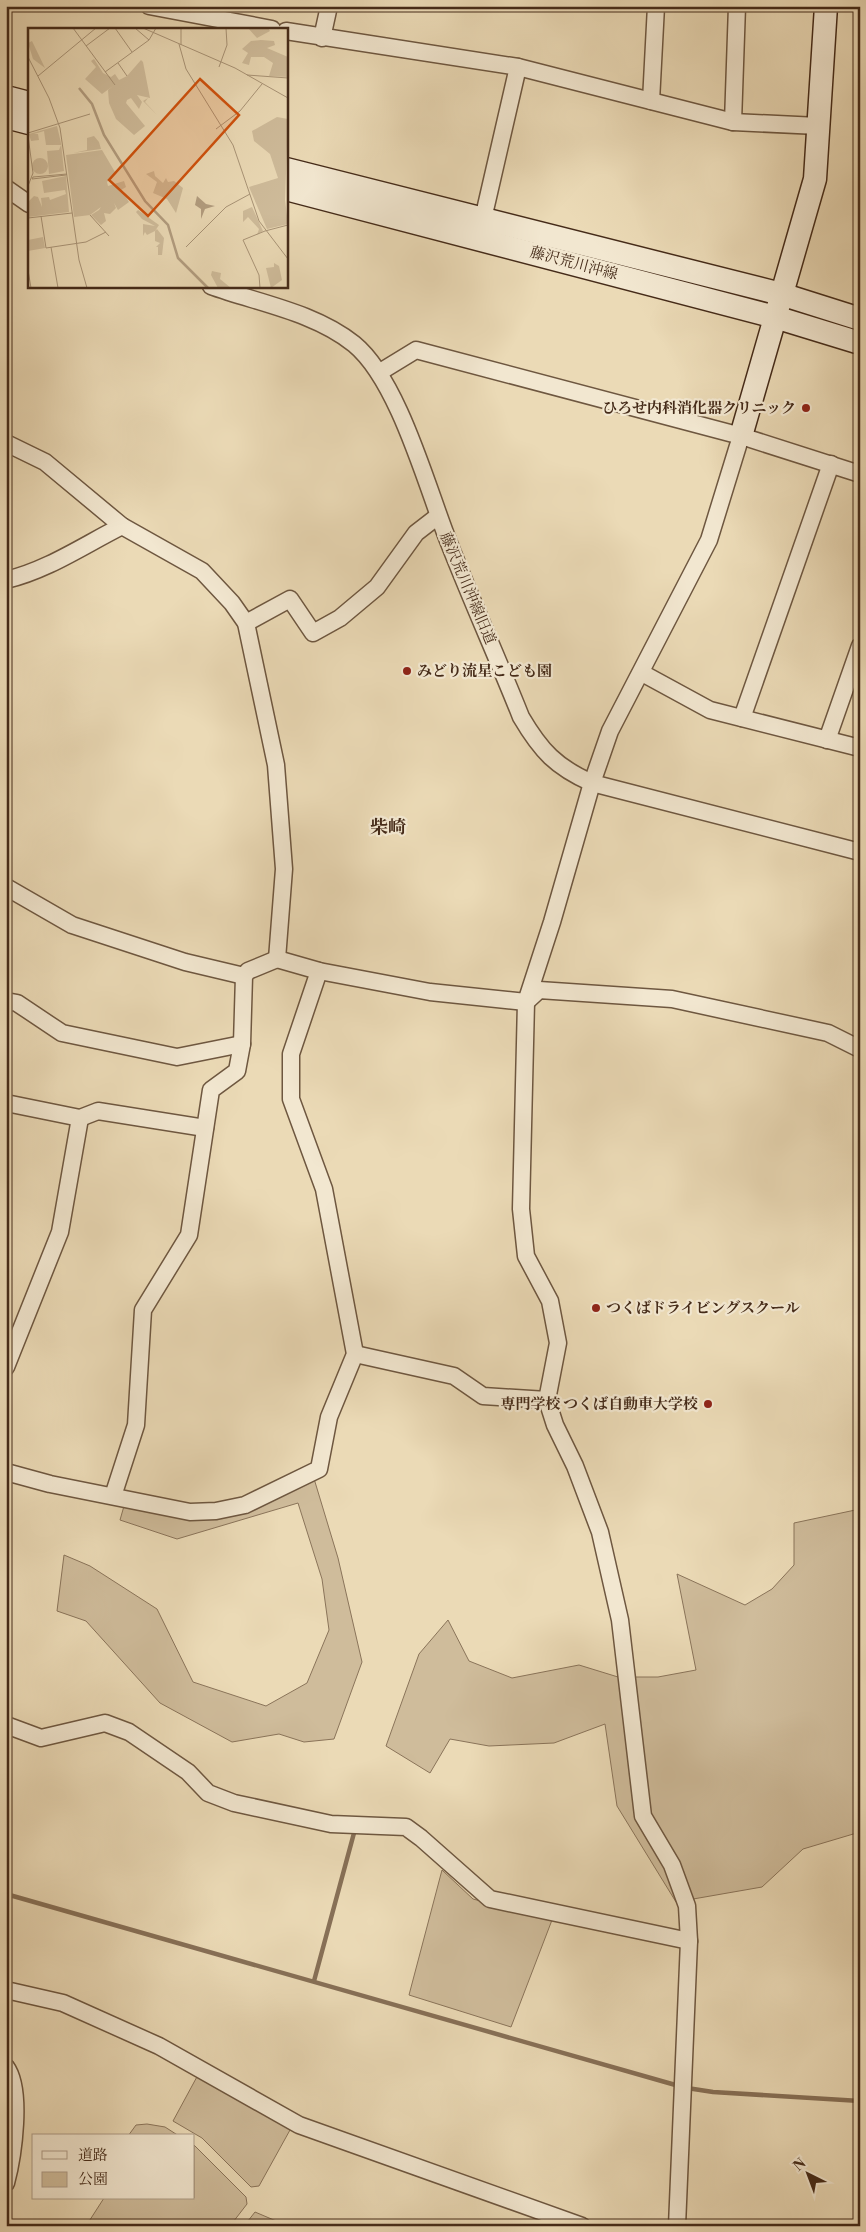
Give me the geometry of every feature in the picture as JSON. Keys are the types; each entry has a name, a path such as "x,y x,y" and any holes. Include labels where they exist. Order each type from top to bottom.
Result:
{"main road":[{"path":"741,436 780,294 815,179 826,6"},
{"path":"6,97 28,103"},
{"path":"6,117 28,123"},
{"name":"藤沢荒川沖線","path":"288,170 780,294 860,319"},
{"name":"藤沢荒川沖線","path":"288,190 775,317 860,344"}],"street":[{"path":"149,6 267,28"},
{"path":"322,38 329,6"},
{"path":"650,101 656,6"},
{"path":"733,122 737,6"},
{"path":"288,31 518,68 733,122 818,126"},
{"path":"483,219 518,68"},
{"path":"6,188 28,203"},
{"name":"藤沢荒川沖線旧道","path":"217,288 322,324 355,345 380,372 412,442 438,516 521,718 537,744 554,762 573,775 592,783 860,852"},
{"path":"380,372 416,350 741,436 860,474"},
{"path":"677,2226 689,1941 687,1906 672,1866 643,1816 620,1620 600,1532 575,1466 554,1425 547,1400 558,1343 550,1301 526,1256 521,1209 526,1002 552,922 592,783 610,730 642,673 709,540 741,436"},
{"path":"6,443 45,462 122,526 202,571 232,603 246,623 276,765 284,869 277,959"},
{"path":"742,718 831,464"},
{"path":"246,623 290,599 313,633 340,618 377,587 416,533 438,516"},
{"path":"6,580 77,552 91,542 122,526"},
{"path":"827,740 860,646"},
{"path":"642,673 710,710 860,748"},
{"path":"6,887 72,925 185,962 244,976"},
{"path":"113,1496 136,1425 143,1310 189,1235 211,1090 237,1071 242,1044 244,976 248,971 277,959 319,971 430,992 526,1002 539,990 672,999 828,1033 860,1049"},
{"path":"6,1472 50,1484 190,1512 216,1511 245,1505 318,1469 329,1417 355,1354 324,1189 291,1099 291,1054 319,971"},
{"path":"6,1000 17,1003 62,1033 176,1057 242,1044"},
{"path":"6,1103 80,1118 98,1111 205,1128"},
{"path":"6,1367 60,1232 80,1118"},
{"path":"355,1354 454,1376 483,1396 547,1400"},
{"path":"6,1725 41,1738 105,1723 129,1732 188,1772 208,1793 234,1803 331,1824 406,1828 421,1838 490,1899 689,1941"},
{"path":"6,1990 63,2003 159,2046 299,2125 582,2226"},
{"path":"6,2067 13,2086 14,2125 6,2183"}],"green space":[{"path":"312,1472 338,1558 362,1662 334,1739 304,1742 279,1734 232,1742 160,1703 86,1621 57,1611 64,1555 90,1566 157,1609 193,1682 266,1706 307,1683 329,1630 322,1579 298,1503 177,1539 120,1520 126,1499 216,1511"},
{"path":"860,1509 860,1832 803,1849 762,1887 676,1902 617,1806 605,1724 554,1743 489,1746 450,1739 430,1773 386,1746 419,1654 448,1620 469,1661 512,1678 579,1665 618,1677 658,1677 696,1670 677,1574 745,1605 772,1589 794,1565 794,1523"},
{"path":"442,1870 473,1899 552,1920 511,2027 409,1995"},
{"path":"199,2073 288,2123 290,2130 259,2186 251,2187 202,2138 173,2121"},
{"path":"147,2124 165,2127 176,2134 129,2134 136,2125"},
{"path":"195,2146 246,2197 247,2204 230,2226 86,2226 103,2200 195,2200"},
{"path":"255,2212 288,2226 244,2226"}],"waterway":[{"path":"314,1981 354,1833"},
{"path":"6,1894 679,2086"},
{"path":"687,2088 713,2092 860,2101"}],"place":[{"name":"ひろせ内科消化器クリニック","path":"806,408"},
{"name":"みどり流星こども園","path":"407,671"},
{"name":"つくばドライビングスクール","path":"596,1308"},
{"name":"専門学校 つくば自動車大学校","path":"708,1404"}],"district":[{"name":"柴崎","path":"388,827"}]}
